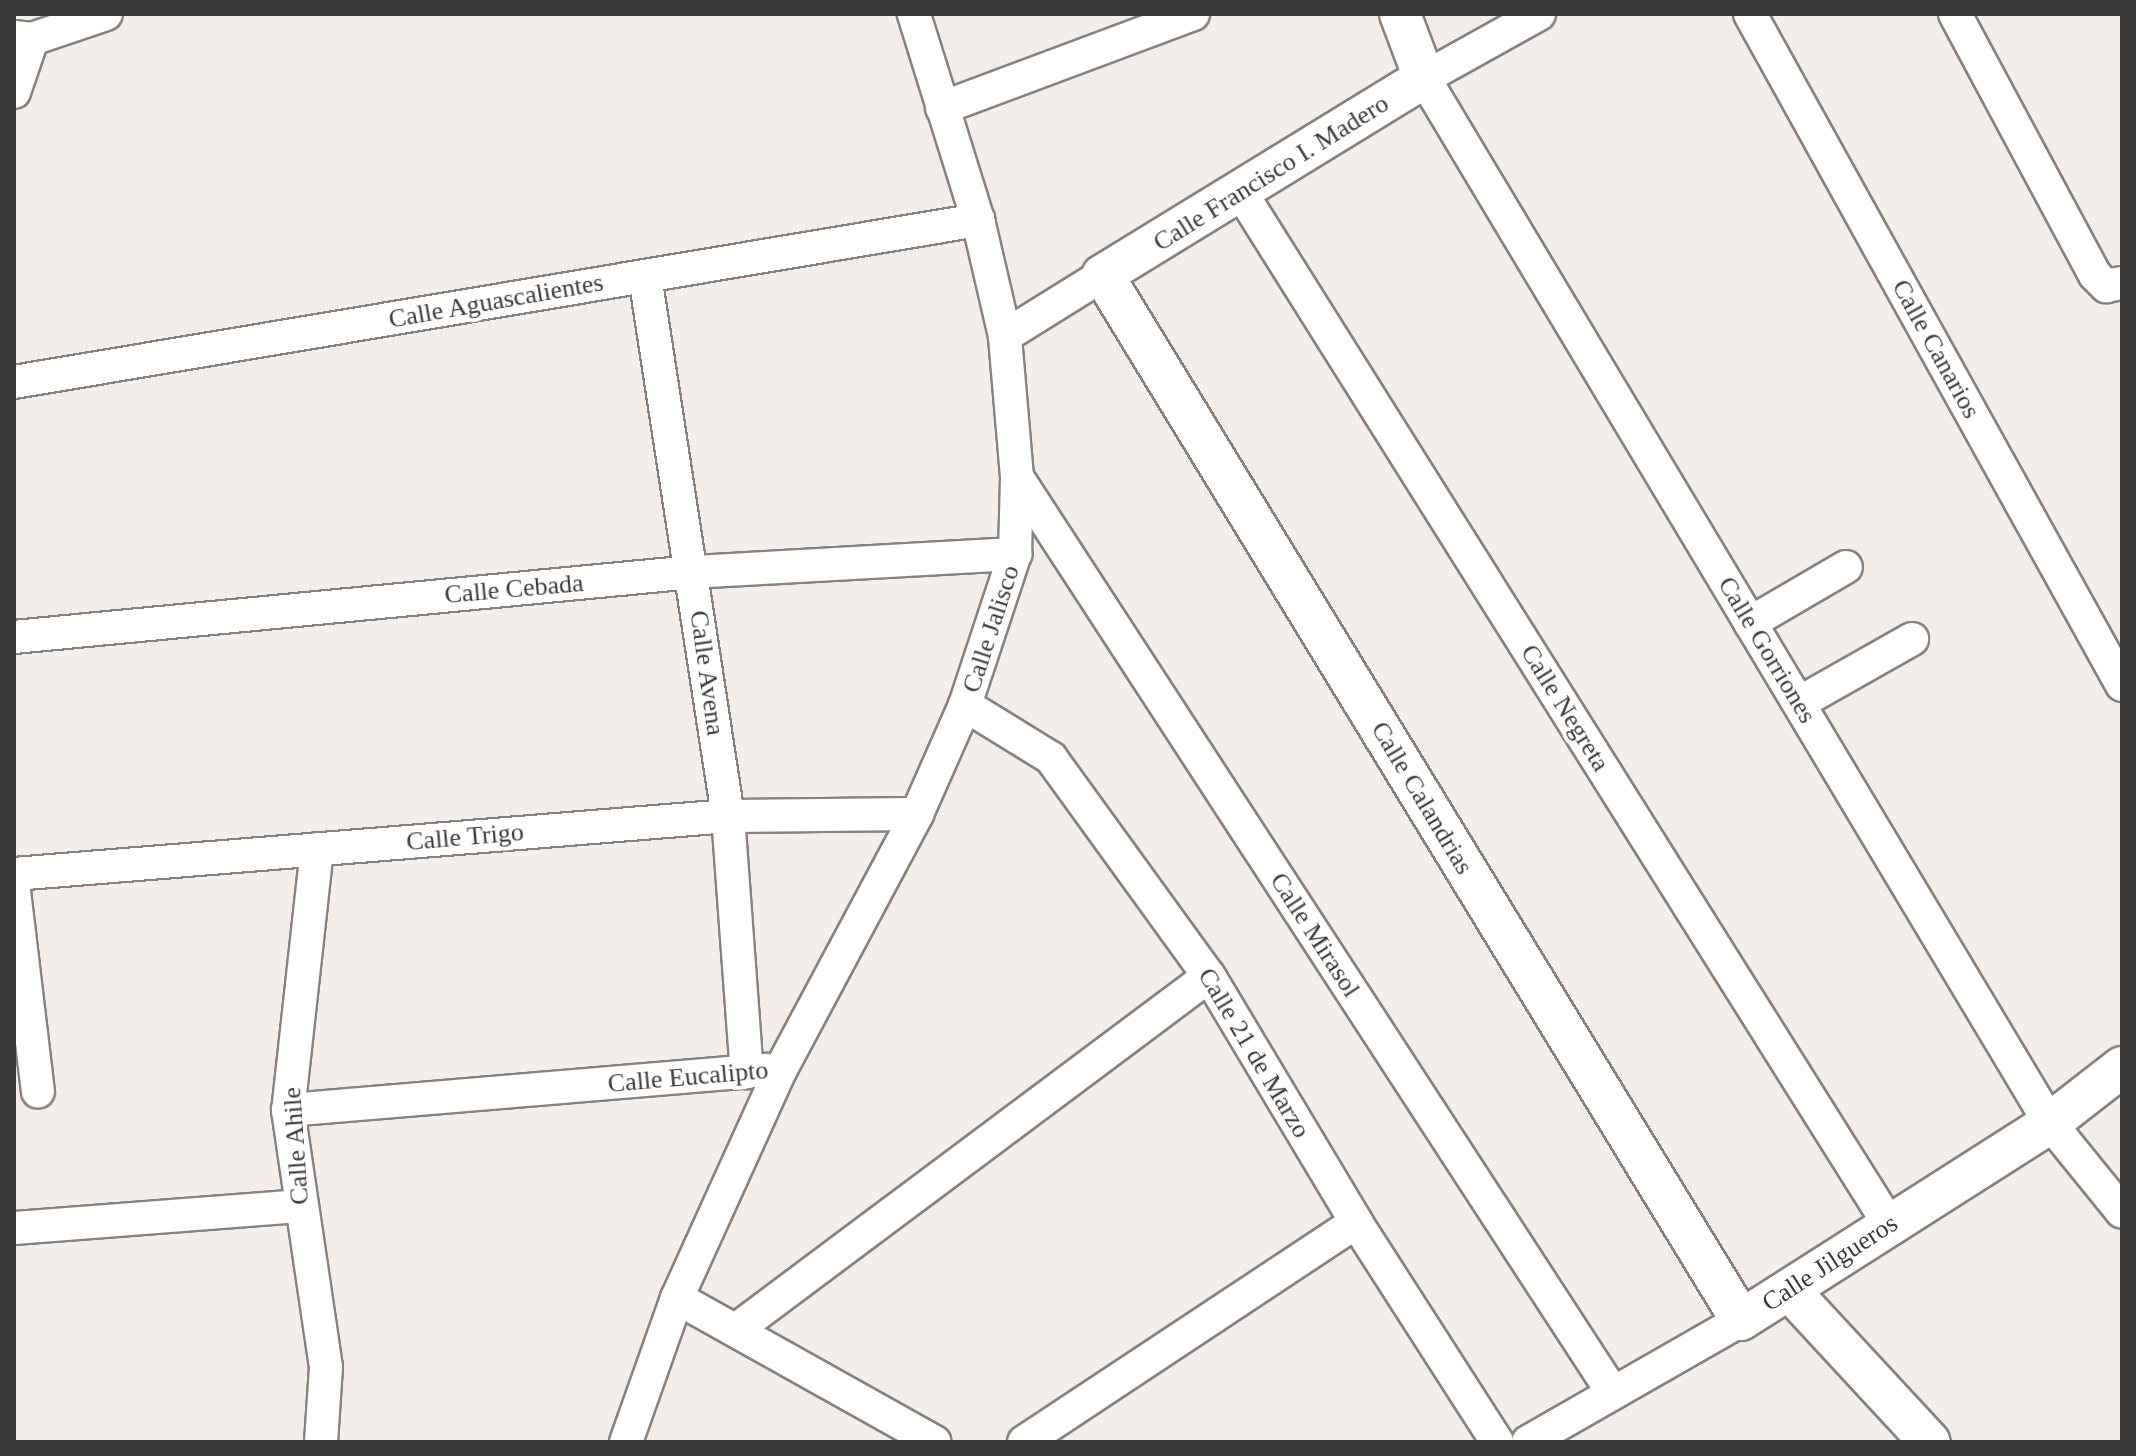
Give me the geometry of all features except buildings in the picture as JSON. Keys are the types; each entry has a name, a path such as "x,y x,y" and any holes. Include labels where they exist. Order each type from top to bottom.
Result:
{"street":[{"path":"14,92 23,38 106,14"},
{"name":"Calle Jalisco","path":"781,1069 917,814 965,705 1015,554 1017,477 1005,336 978,220 914,14"},
{"path":"942,108 1193,14"},
{"path":"1400,14 1424,78"},
{"name":"Calle Francisco I. Madero","path":"1005,336 1424,78 1539,14"},
{"name":"Calle Canarios","path":"1750,14 2122,685"},
{"path":"1955,14 2095,275 2114,284"},
{"name":"Calle Gorriones","path":"1424,78 2050,1123 2122,1212"},
{"name":"Calle Negreta","path":"1240,191 1889,1224"},
{"name":"Calle Aguascalientes","path":"14,382 978,220"},
{"name":"Calle Calandrias","path":"1103,275 1741,1320"},
{"name":"Calle Avena","path":"645,276 693,572 728,816 747,1072"},
{"name":"Calle Mirasol","path":"1017,477 1613,1393"},
{"name":"Calle Cebada","path":"14,637 693,572 1015,554"},
{"path":"1750,623 1846,567"},
{"path":"1799,703 1912,639"},
{"name":"Calle 21 de Marzo","path":"965,705 1051,758 1209,976 1356,1222 1497,1442"},
{"name":"Calle Trigo","path":"14,874 728,816 917,814"},
{"name":"Calle Ahile","path":"317,849 288,1110 299,1206 326,1367 321,1442"},
{"path":"14,891 38,1092"},
{"path":"737,1329 1209,976"},
{"name":"Calle Jilgueros","path":"1528,1442 1789,1290 2050,1123 2122,1067"},
{"name":"Calle Eucalipto","path":"288,1110 781,1069 677,1298 626,1442"},
{"path":"14,1228 299,1206"},
{"path":"1024,1442 1356,1222"},
{"path":"1789,1290 1930,1442"},
{"path":"677,1298 935,1442"}]}
